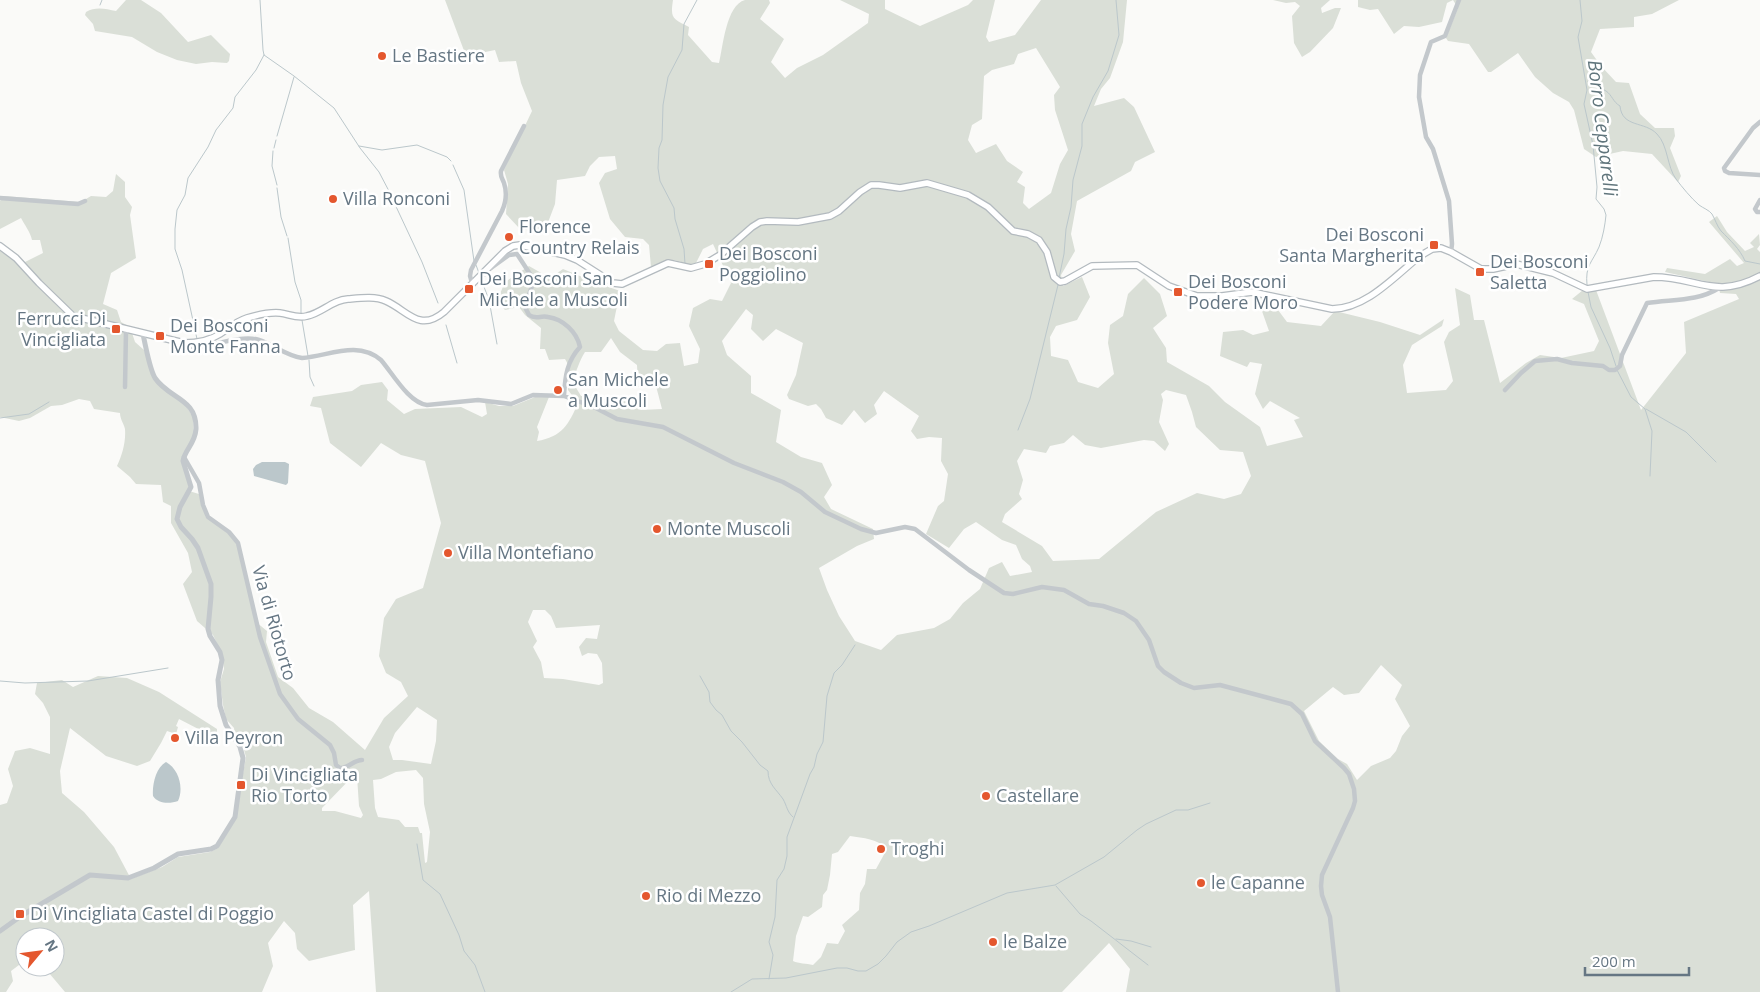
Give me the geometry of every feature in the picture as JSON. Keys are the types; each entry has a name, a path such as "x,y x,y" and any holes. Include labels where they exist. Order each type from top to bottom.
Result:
{"main road":[{"path":"0,246 22,263 39,283 70,313 80,318 184,343 211,339 241,320 263,314 280,313 302,317 343,299 374,298 386,301 414,319 427,320 440,315 508,249 520,245 569,257 609,281 622,284 664,264 673,263 691,268 708,263 760,222 798,222 830,216 871,185 900,188 927,184 968,195 988,207 1013,231 1028,234 1039,240 1045,248 1054,277 1060,282 1092,266 1137,265 1169,286 1197,296 1222,296 1252,292 1338,309 1363,302 1429,251 1441,248 1481,269 1516,264 1552,273 1587,289 1654,277 1719,288 1730,287 1760,276"}],"street":[{"path":"1451,252 1449,201 1433,149 1426,137 1419,97 1420,75 1431,42 1445,36 1460,0"},
{"path":"1760,122 1753,128 1724,168 1729,173 1760,175"},
{"path":"472,284 470,276 475,262 504,208 506,193 500,173 524,126"},
{"path":"0,198 78,204 85,201"},
{"path":"1760,200 1755,209 1757,212 1760,212"},
{"path":"482,274 509,256 517,254 532,277 532,286 525,307 529,315 539,318 551,317 574,332 580,346 569,362 564,396"},
{"path":"1505,390 1535,360 1557,359 1572,363 1603,366 1609,370 1614,370 1620,366 1622,355 1647,303 1686,300 1719,288"},
{"path":"125,388 126,330"},
{"path":"0,931 23,913 60,894 90,875 128,878 154,868 178,854 211,849 217,846 234,817 243,758 240,747 226,725 220,706 218,680 222,660 208,629 212,597 209,578 195,543 181,528 177,520 180,507 191,487 184,464 184,457 195,438 196,424 188,405 167,390 155,378 143,334"},
{"path":"184,343 201,347 252,339 264,342 296,357 308,358 347,350 366,351 381,360 413,398 421,404 478,400 512,404 533,395 564,396 594,406 616,419 663,427 734,463 783,482 801,492 825,512 861,529 876,533 900,527 915,529 1004,593 1014,594 1042,587 1064,590 1089,604 1103,606 1124,613 1136,621 1149,640 1158,666 1181,683 1194,688 1220,685 1291,704 1298,708 1302,714 1315,742 1344,768 1353,783 1354,789 1355,801 1353,808 1322,875 1321,886 1322,895 1330,917 1338,992"},
{"name":"Via di Riotorto","path":"184,457 199,482 203,505 208,517 229,532 238,543 261,641 284,702 300,721 330,745 336,764 340,768 362,760"}],"shaded area":[{"path":"126,0 141,0 161,13 188,42 211,35 230,54 229,61 227,63 196,64 177,60 157,52 132,37 95,31 93,24 85,15 86,12 97,9 116,11"},
{"path":"445,0 673,0 672,11 674,18 689,27 688,35 712,62 719,63 726,27 733,10 739,3 745,0 769,0 770,3 760,19 784,39 771,62 785,78 797,68 823,55 868,23 869,14 840,0 885,0 885,9 920,26 968,5 973,0 995,0 986,37 989,42 1015,35 1041,0 1127,0 1123,42 1110,78 1101,89 1094,106 1124,98 1134,107 1155,152 1135,162 1131,171 1077,201 1071,234 1075,251 1061,275 1063,286 1082,277 1090,297 1077,320 1056,326 1050,337 1051,356 1068,360 1078,382 1098,388 1114,374 1108,343 1110,325 1123,316 1128,294 1144,278 1160,294 1167,316 1153,328 1166,348 1167,362 1209,386 1225,402 1260,427 1267,446 1303,437 1294,420 1300,418 1270,401 1263,409 1255,394 1262,364 1250,362 1247,367 1220,356 1223,332 1243,330 1253,335 1269,331 1257,297 1269,298 1287,322 1321,326 1335,311 1380,322 1420,335 1444,319 1442,326 1412,345 1403,365 1407,393 1446,390 1453,381 1444,342 1449,332 1460,325 1455,288 1470,295 1474,320 1484,320 1500,383 1540,355 1561,358 1594,351 1599,341 1584,304 1572,299 1583,290 1596,290 1641,410 1686,353 1684,322 1739,299 1736,294 1720,293 1718,284 1665,272 1667,268 1705,274 1730,259 1737,266 1744,263 1709,222 1717,216 1727,232 1745,251 1754,247 1750,243 1759,234 1760,245 1757,249 1760,252 1760,992 1126,992 1130,969 1109,943 1062,992 376,992 369,891 353,905 355,950 309,961 297,949 295,933 284,921 268,943 273,966 262,992 65,992 52,977 65,977 65,927 15,927 15,968 11,971 13,981 6,992 0,992 0,805 7,803 13,786 8,769 15,751 30,748 50,754 50,717 43,703 35,694 37,683 62,680 73,687 98,676 127,678 159,692 217,729 217,732 208,734 179,719 176,726 178,727 176,734 167,731 150,761 137,766 106,756 70,728 60,771 62,793 84,812 114,847 131,879 162,867 178,857 210,852 218,848 234,822 246,757 235,736 234,728 226,719 220,682 224,669 222,654 213,635 197,621 183,584 192,572 188,553 171,523 171,506 163,502 161,485 136,484 117,466 125,439 125,429 120,413 94,409 90,401 79,399 62,405 51,406 30,418 19,421 0,417 0,242 25,262 43,253 40,240 32,240 21,218 0,229 0,201 4,196 81,202 91,196 106,197 113,191 116,174 125,182 125,197 132,207 130,215 136,258 111,273 103,304 117,310 121,322 130,327 135,342 144,350 154,377 184,403 193,417 194,435 182,461 189,484 189,491 199,494 206,517 229,534 237,545 256,622 267,631 266,642 278,677 293,688 309,708 333,722 365,750 384,718 408,696 401,682 386,673 379,656 384,618 396,599 423,588 441,523 425,461 401,455 381,443 361,467 330,443 321,408 310,406 313,397 352,391 361,385 382,382 388,390 387,400 404,414 415,409 461,407 482,417 487,414 485,402 499,406 513,406 535,397 549,397 537,427 539,432 537,441 546,439 559,433 564,428 578,403 568,390 569,366 565,359 549,360 545,349 540,349 541,328 525,315 519,307 505,310 497,301 505,282 529,266 550,278 563,269 620,291 614,321 619,331 643,350 657,351 666,344 680,343 684,366 698,363 700,349 689,326 693,308 710,299 722,301 731,283 713,244 703,249 696,263 690,264 672,260 651,267 649,245 643,239 625,237 610,219 599,183 605,173 617,169 615,156 599,157 590,166 585,176 557,180 555,204 544,233 520,229 506,214 508,184 504,170 532,111 521,83 516,61 499,62 495,50 466,56","holes":["1036,48 1060,87 1054,95 1055,110 1068,150 1060,164 1051,193 1029,209 1023,203 1025,187 1017,182 1023,172 1007,161 996,144 976,153 968,140 972,125 982,119 984,76 992,70 1014,64 1018,54","746,309 753,315 751,329 763,341 776,329 803,343 796,375 787,395 789,399 808,406 816,404 826,418 842,425 854,410 865,423 877,414 874,405 884,391 919,416 911,431 917,439 929,437 942,438 941,461 948,474 944,501 938,506 926,534 949,548 964,529 976,522 1002,540 1016,545 1022,559 1030,566 1032,572 1010,576 1002,562 989,568 980,589 963,603 950,619 934,628 897,635 881,650 855,641 839,616 819,568 857,546 874,539 873,529 831,509 824,497 832,485 822,463 801,457 776,442 781,410 751,393 751,376 727,355 722,341","611,338 620,352 637,365 638,387 656,386 662,409 641,410 631,402 581,396 572,381 581,359 585,352 601,352","1166,390 1186,395 1196,427 1220,450 1243,452 1251,476 1241,494 1224,499 1197,493 1156,512 1099,559 1053,561 1042,546 1002,522 1005,514 1022,499 1019,494 1023,480 1017,461 1024,449 1046,453 1050,446 1064,443 1073,435 1085,445 1101,448 1144,440 1154,441 1165,451 1169,444 1159,422 1163,400 1161,394","533,610 545,610 551,616 556,628 600,625 597,639 586,638 579,647 582,656 588,653 597,654 602,663 603,683 599,685 544,678 541,662 533,647 537,641 528,622","1381,665 1402,685 1395,699 1410,726 1390,758 1371,766 1357,780 1347,764 1338,759 1319,741 1304,711 1333,687 1344,695 1359,693","417,707 437,720 436,741 431,764 393,760 389,747 395,733","416,770 423,778 424,804 430,832 427,862 425,863 422,833 420,833 418,827 405,827 399,820 378,817 375,808 373,780 381,779 396,772","354,775 357,776 359,806 363,815 361,818 335,811 322,811 322,808","850,836 875,841 887,849 876,869 867,869 865,884 860,893 859,910 842,925 845,931 838,944 827,943 821,957 813,965 798,963 793,961 796,936 803,916 808,917 822,907 823,895 827,890 830,875 832,854 838,852"]},
{"path":"1273,0 1330,0 1321,8 1322,13 1335,8 1341,8 1333,28 1310,52 1302,57 1294,43 1292,16 1300,6 1295,2 1286,3"},
{"path":"1358,0 1453,0 1447,3 1442,22 1419,27 1404,26 1394,34 1378,9 1370,10 1358,7"},
{"path":"1453,0 1679,0 1652,14 1634,17 1634,27 1600,29 1591,52 1616,82 1629,83 1640,114 1655,128 1674,128 1675,136 1670,148 1681,176 1678,182 1652,154 1623,151 1596,157 1584,149 1574,110 1569,102 1553,93 1535,77 1518,53 1491,72 1488,72 1469,44 1448,41 1446,38 1458,8"},
{"path":"262,462 285,462 289,464 288,483 286,485 254,476 253,469"},
{"path":"166,762 174,769 180,785 178,801 171,803 161,802 153,796 155,777"}],"waterway":[{"path":"100,5 102,0"},
{"path":"260,0 264,55 334,108 360,148 379,172 390,193"},
{"path":"685,264 684,249 675,219 674,208 660,181 658,168 659,148 662,140 663,105 668,77 682,50 684,24 697,0"},
{"path":"1059,278 1071,207 1073,180 1082,146 1082,124 1093,97 1108,71 1119,35 1116,0"},
{"name":"Borro Cepparelli","path":"1580,0 1582,21 1578,37 1587,90 1584,104 1593,145 1597,187 1596,199 1606,215 1600,243 1588,268 1587,285"},
{"path":"197,339 182,270 175,249 177,210 185,195 188,178 208,147 216,130 233,108 235,97 256,70 264,55"},
{"path":"277,136 294,77"},
{"path":"1588,82 1608,93 1620,106 1625,118 1657,134 1661,139 1676,179 1699,205 1712,214 1720,229 1738,249 1745,261 1760,264"},
{"path":"274,148 276,140"},
{"path":"359,146 382,150 417,145 447,157 451,161"},
{"path":"273,151 272,166 277,185"},
{"path":"453,165 464,190 474,261"},
{"path":"277,188 281,217 287,236"},
{"path":"392,198 422,262 438,303"},
{"path":"288,238 295,282 301,300 301,314"},
{"path":"476,265 479,273"},
{"path":"481,279 489,300 497,344"},
{"path":"1018,430 1030,399 1058,285"},
{"name":"Borro Cepparelli","path":"1588,292 1591,307 1616,366"},
{"path":"302,320 308,356"},
{"path":"446,325 457,363"},
{"path":"309,360 310,377 314,386"},
{"name":"Borro Cepparelli","path":"1617,370 1631,397 1645,409 1652,431 1650,476"},
{"path":"0,418 29,414 49,402"},
{"path":"1646,409 1686,432 1716,462"},
{"path":"769,979 773,955 769,942 775,917 777,880 784,869 787,856 787,837 823,742 827,696 834,673 842,665 855,645"},
{"path":"0,681 25,683 88,681 168,668"},
{"path":"700,676 709,692 710,702 722,715 731,731 760,765 768,771 771,783 793,817"},
{"path":"731,992 752,979 786,978 837,968 866,971 878,964 897,942 911,932 1007,893 1055,885 1104,857 1146,824 1176,810 1188,810 1210,803"},
{"path":"417,844 423,880 440,894 459,935 464,951 475,965 485,992"},
{"path":"1056,886 1080,914 1148,965"},
{"path":"1116,939 1151,947"}],"place":[{"name":"Le Bastiere","path":"382,56"},
{"name":"Villa Ronconi","path":"333,199"},
{"name":"Florence Country Relais","path":"509,237"},
{"name":"Dei Bosconi Santa Margherita","path":"1434,245"},
{"name":"Dei Bosconi Poggiolino","path":"709,264"},
{"name":"Dei Bosconi Saletta","path":"1480,272"},
{"name":"Dei Bosconi San Michele a Muscoli","path":"469,289"},
{"name":"Dei Bosconi Podere Moro","path":"1178,292"},
{"name":"Ferrucci Di Vincigliata","path":"116,329"},
{"name":"Dei Bosconi Monte Fanna","path":"160,336"},
{"name":"San Michele a Muscoli","path":"558,390"},
{"name":"Monte Muscoli","path":"657,529"},
{"name":"Villa Montefiano","path":"448,553"},
{"name":"Villa Peyron","path":"175,738"},
{"name":"Di Vincigliata Rio Torto","path":"241,785"},
{"name":"Castellare","path":"986,796"},
{"name":"Troghi","path":"881,849"},
{"name":"le Capanne","path":"1201,883"},
{"name":"Rio di Mezzo","path":"646,896"},
{"name":"Di Vincigliata Castel di Poggio","path":"20,914"},
{"name":"le Balze","path":"993,942"}]}
